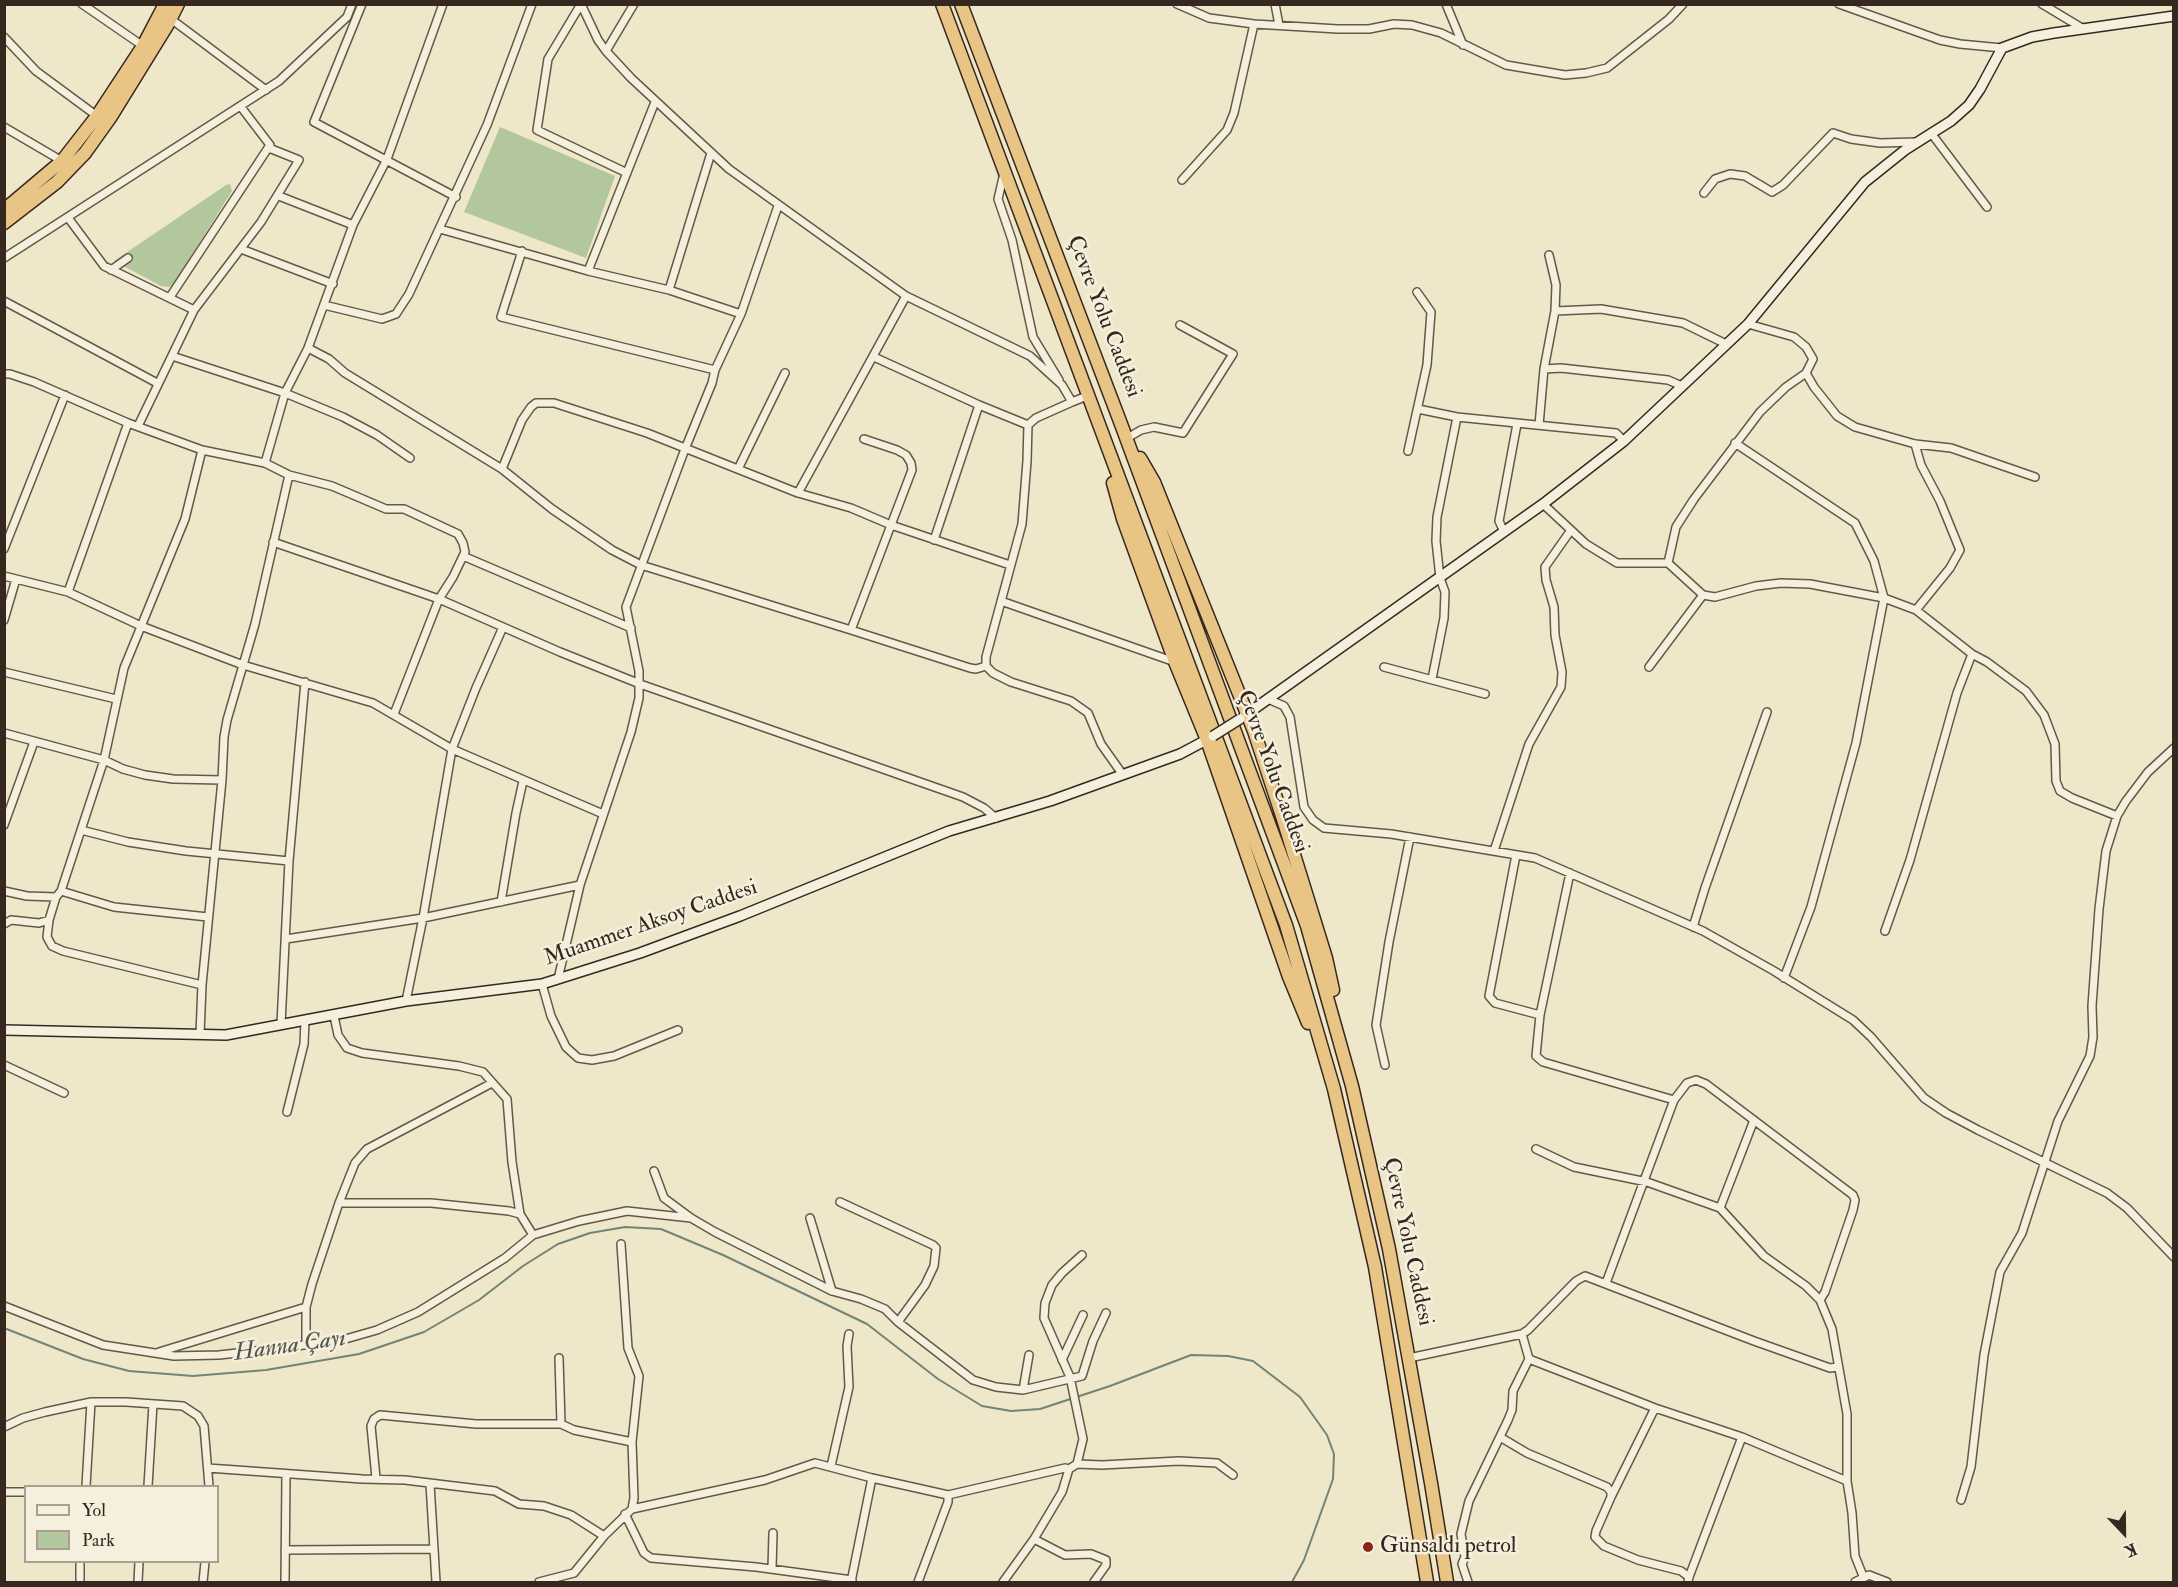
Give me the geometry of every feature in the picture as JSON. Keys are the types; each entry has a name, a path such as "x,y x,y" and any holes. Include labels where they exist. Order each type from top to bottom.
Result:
{"highway":[{"path":"4,210 62,161 97,116 143,46 165,4"},
{"path":"4,222 57,182 84,153 110,118 178,4"},
{"name":"Çevre Yolu Caddesi","path":"942,4 1287,926 1334,1089 1375,1266 1427,1582"},
{"name":"Çevre Yolu Caddesi","path":"961,4 1121,424 1307,926 1352,1086 1389,1249 1447,1582"},
{"path":"1087,396 1123,519 1175,662 1210,738 1289,977 1334,1089"},
{"path":"1121,424 1154,482 1283,819 1326,958 1352,1086"}],"street":[{"path":"82,4 143,46"},
{"path":"4,258 69,219 279,81 347,17 352,4"},
{"path":"362,4 314,122 456,197"},
{"path":"265,463 285,393 308,348 353,225 387,159 443,4"},
{"path":"324,305 382,319 396,314 409,294 456,197 492,114 532,4"},
{"path":"581,4 598,40 606,51 655,102 711,153 778,206 906,296 1030,356 1062,385"},
{"path":"581,4 548,59 537,130 627,172"},
{"path":"606,51 634,4"},
{"path":"1177,4 1209,18 1254,24 1338,29 1369,29 1395,24 1412,25 1441,33 1506,65 1565,75 1607,68 1669,19 1683,4"},
{"path":"1275,4 1280,25"},
{"path":"1446,4 1463,45"},
{"path":"1839,4 1940,40 2002,48 2032,37 2174,16"},
{"path":"2042,4 2082,28"},
{"path":"171,19 266,90"},
{"path":"1182,180 1227,130 1234,113 1254,24"},
{"path":"4,37 36,71 97,116"},
{"name":"Muammer Aksoy Caddesi","path":"5,1031 226,1035 406,1001 542,984 640,953 723,922 949,831 996,818 1180,754 1243,717 1543,504 1624,441 1748,324 1866,182 1916,142 1951,121 1969,105 2002,48"},
{"path":"588,271 655,102"},
{"path":"171,297 269,148 270,145 242,107"},
{"path":"4,127 62,161"},
{"path":"1704,193 1715,179 1730,174 1745,176 1772,192 1783,185 1833,133 1851,139 1880,143 1916,142"},
{"path":"1931,134 1987,207"},
{"path":"138,426 194,310 242,249 279,196 299,159 269,148"},
{"path":"669,290 711,153"},
{"path":"1004,169 998,199 1012,240 1033,337 1072,402"},
{"path":"4,195 16,201"},
{"path":"279,196 353,225"},
{"path":"558,979 580,885 631,732 639,698 640,684 626,607 712,383 715,369 741,314 778,206"},
{"path":"69,219 104,266 194,310"},
{"path":"440,229 588,271 669,290 741,314"},
{"path":"242,249 333,284"},
{"path":"522,251 501,317 715,369"},
{"path":"1539,425 1544,369 1555,311 1556,285 1549,255"},
{"path":"111,270 128,258"},
{"path":"1408,451 1419,409 1431,312 1417,292"},
{"path":"798,493 906,296"},
{"path":"4,301 158,383"},
{"path":"1555,311 1601,309 1683,324 1726,344"},
{"path":"1668,563 1676,527 1681,516 1734,443 1760,412 1786,387 1806,373 1813,359 1806,346 1794,337 1748,324"},
{"path":"1129,437 1141,430 1154,427 1183,433 1233,354 1180,325"},
{"path":"308,348 502,469 552,509 612,550 641,565 970,668 986,666"},
{"path":"172,356 285,393 343,417 377,435 410,458"},
{"path":"874,357 1028,425"},
{"path":"1544,369 1561,368 1668,380 1682,386"},
{"path":"738,469 786,373"},
{"path":"1806,373 1837,416 1855,427 1916,444 1951,448 2035,477"},
{"path":"4,374 34,382 128,423 202,450 265,463 289,475 332,486 386,509 404,509 458,534 465,552 453,578 439,599 394,714"},
{"path":"4,549 65,395"},
{"path":"1087,396 1036,418 1028,425 1022,524 986,657 986,666 993,674 1071,701 1088,713 1101,744 1123,775"},
{"path":"502,469 522,420 536,402 554,403 647,433 798,493 851,508 891,525 1010,565"},
{"path":"934,540 979,405"},
{"path":"1419,409 1457,417 1616,433 1624,441"},
{"path":"1432,679 1444,618 1445,592 1440,578 1436,541 1437,517 1457,417"},
{"path":"68,592 128,423"},
{"path":"1504,532 1499,521 1517,424"},
{"path":"851,630 912,470 906,455 864,439"},
{"path":"1734,443 1856,523 1874,561 1884,598 1856,743 1810,907 1784,978"},
{"path":"1916,444 1920,465 1941,501 1960,550 1950,568 1916,610"},
{"path":"202,450 185,519 124,668 104,760 49,920 47,937 52,946 63,951 202,985"},
{"path":"201,1034 202,985 227,720 255,624 289,475"},
{"path":"1543,504 1586,544 1617,563 1668,563 1703,595 1715,597 1756,586 1781,583 1810,584 1884,598 1916,610 1972,654 1987,662 2026,691 2044,715 2055,744 2056,781 2060,791 2117,816"},
{"path":"1494,851 1529,744 1561,687 1554,606 1546,580 1545,567 1571,530"},
{"path":"273,542 439,599 640,684 963,797 984,808 996,818"},
{"path":"463,556 631,628"},
{"path":"4,576 68,592 141,626 243,665 373,703 452,748 524,781 603,813"},
{"path":"4,620 16,579"},
{"path":"1649,667 1703,595"},
{"path":"1002,602 1175,662"},
{"path":"406,1001 423,918 452,748 503,627"},
{"path":"1884,931 1910,860 1957,693 1972,654"},
{"path":"1384,667 1485,694"},
{"path":"4,672 116,699"},
{"path":"281,1024 289,861 305,682"},
{"path":"1268,699 1284,706 1290,717 1296,768 1304,807 1313,820 1324,828 1410,837 1536,858 1693,927 1737,950 1853,1020 1871,1037 1924,1098 1978,1130 2107,1193 2127,1208 2174,1257"},
{"path":"1693,927 1767,712"},
{"path":"4,734 104,760 123,769 146,775 173,779 222,780"},
{"path":"4,825 34,742"},
{"path":"1961,1500 1971,1467 1984,1355 2001,1272 2022,1233 2058,1121 2090,1056 2094,1037 2092,1006 2106,851 2117,816 2148,772 2174,748"},
{"path":"501,902 516,813 524,781"},
{"path":"81,830 128,842 289,861"},
{"path":"1385,1065 1376,1025 1389,942 1410,837"},
{"path":"1516,855 1489,996 1495,1003 1540,1015"},
{"path":"1570,873 1540,1015 1535,1050 1538,1059 1674,1100"},
{"path":"286,939 423,918 580,885"},
{"path":"4,891 27,896 58,894 114,907 208,917"},
{"path":"4,924 11,920 39,923 49,920"},
{"path":"542,984 551,1016 566,1047 578,1058 592,1060 614,1056 678,1030"},
{"path":"334,1016 338,1035 347,1048 362,1053 459,1066 483,1072 507,1099 512,1162 520,1214 533,1235"},
{"path":"287,1112 304,1044 305,1020"},
{"path":"4,1065 64,1094"},
{"path":"1606,1283 1674,1100 1687,1083 1699,1081 1853,1195 1853,1210 1825,1292 1820,1300"},
{"path":"306,1344 306,1307 339,1203 355,1163 367,1149 492,1083"},
{"path":"1720,1208 1754,1120"},
{"path":"1536,1149 1574,1167 1643,1181 1720,1208 1764,1256 1806,1286 1820,1300 1832,1329 1847,1414 1847,1481 1855,1556 1863,1576"},
{"path":"654,1171 664,1198 692,1218 832,1291 885,1309 898,1322 973,1380 996,1387 1023,1390 1082,1376 1092,1341 1106,1312"},
{"path":"840,1202 936,1248 934,1266 925,1284 898,1322"},
{"path":"339,1203 431,1203 520,1214"},
{"path":"4,1306 103,1345 174,1356 219,1355 342,1340 418,1312 505,1258 533,1235 579,1221 627,1211 692,1218"},
{"path":"810,1218 832,1291"},
{"path":"538,1582 574,1573 604,1536 628,1512 634,1498 632,1442 639,1376 628,1347 621,1244"},
{"path":"1077,1464 1083,1439 1070,1377 1044,1318 1045,1303 1052,1285 1083,1255"},
{"path":"1408,1358 1522,1334 1580,1278 1589,1276 1754,1341 1830,1368 1838,1367"},
{"path":"159,1352 306,1307"},
{"path":"1062,1360 1083,1315"},
{"path":"831,1466 849,1387 847,1346 849,1334"},
{"path":"1468,1582 1462,1564 1465,1557 1461,1534 1469,1502 1512,1410 1513,1391 1528,1359 1522,1334"},
{"path":"1023,1390 1029,1355"},
{"path":"559,1358 561,1424"},
{"path":"1528,1359 1655,1408 1742,1437 1847,1481"},
{"path":"86,1485 91,1402"},
{"path":"4,1427 45,1412 91,1402 183,1406 198,1416 204,1426 209,1485"},
{"path":"148,1485 153,1404"},
{"path":"1655,1408 1611,1497 1595,1538 1604,1546 1638,1560 1681,1571 1689,1580 1742,1437"},
{"path":"376,1478 371,1426 374,1419 380,1415 476,1424 561,1424 574,1430 632,1442"},
{"path":"1500,1437 1527,1454 1597,1481 1607,1487 1611,1492 1611,1497"},
{"path":"628,1512 765,1479 815,1463 948,1495 1065,1468 1069,1469 1077,1464 1179,1461 1217,1463 1233,1475"},
{"path":"208,1468 362,1479 376,1478 495,1491 519,1504 544,1506 571,1515 604,1536"},
{"path":"1003,1582 1034,1539 1062,1492 1069,1469"},
{"path":"285,1582 286,1474"},
{"path":"628,1512 644,1553 651,1558 772,1569 800,1578 852,1581 872,1478"},
{"path":"429,1484 436,1582"},
{"path":"4,1492 24,1492"},
{"path":"918,1582 948,1502 948,1495"},
{"path":"772,1569 773,1533"},
{"path":"1034,1539 1065,1555 1091,1554 1106,1560 1106,1564 1094,1582"},
{"path":"285,1550 434,1549"},
{"path":"80,1563 80,1582"},
{"path":"138,1582 139,1563"},
{"path":"203,1582 205,1563"},
{"path":"574,1573 577,1582"},
{"path":"1855,1582 1869,1575 1887,1582"}],"green space":[{"path":"500,127 615,176 586,258 464,212"},
{"path":"230,184 232,191 173,285 161,286 114,261 226,185"}],"waterway":[{"name":"Hanna Çayı","path":"4,1328 83,1359 129,1371 193,1376 266,1370 359,1354 424,1332 479,1300 523,1266 558,1244 590,1233 625,1227 661,1229 723,1255 867,1324 938,1379 982,1406 1011,1411 1040,1409 1110,1386 1191,1355 1228,1356 1253,1361 1300,1397 1327,1435 1334,1454 1333,1479 1304,1560 1292,1582"}],"place":[{"name":"Günsaldı petrol","path":"1368,1547"}]}
